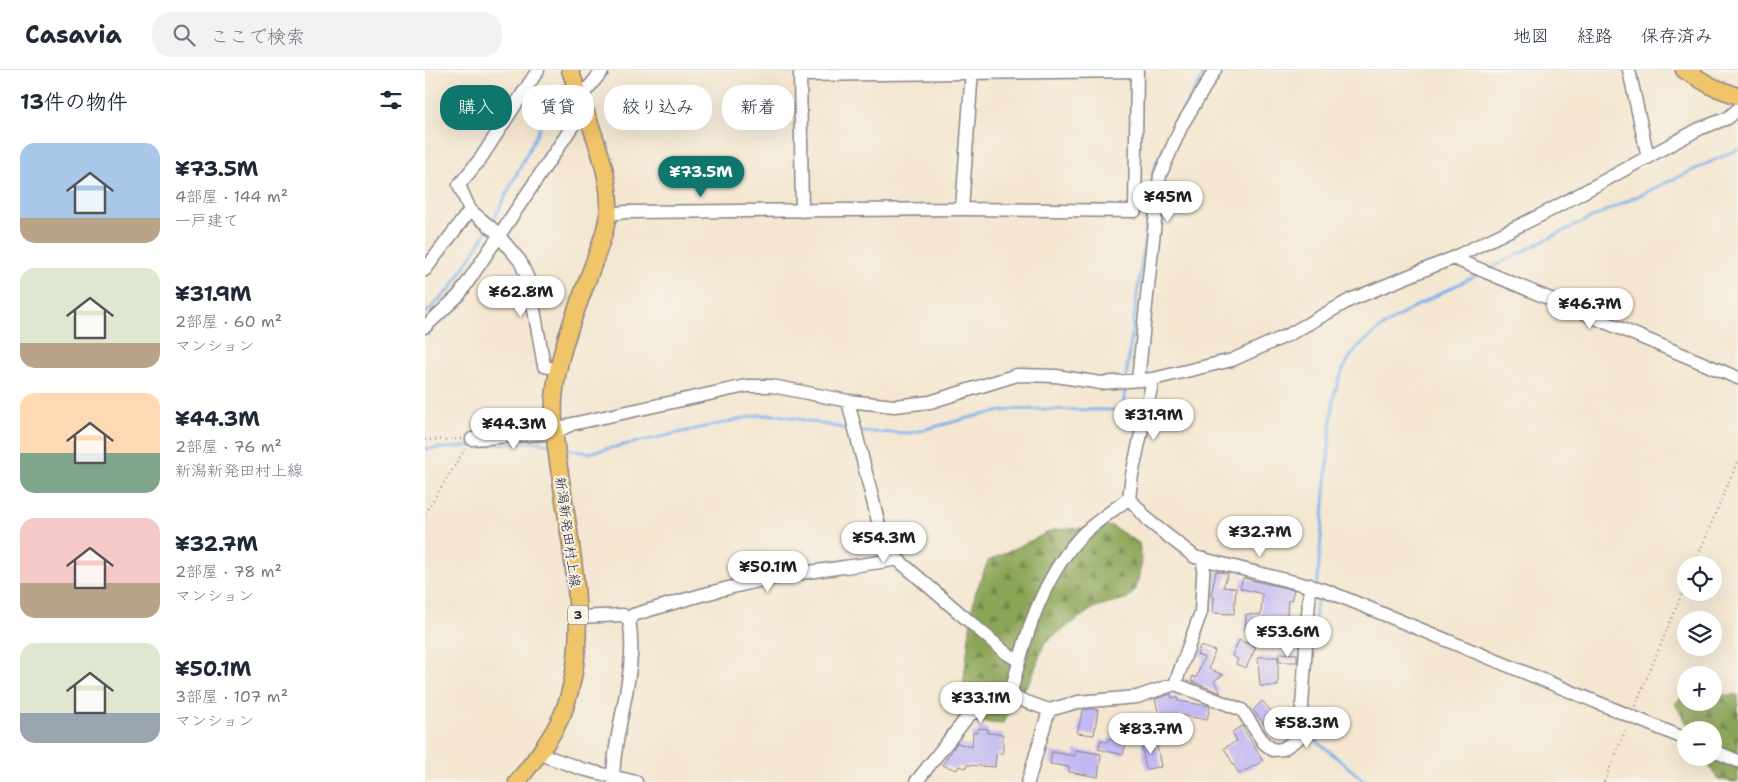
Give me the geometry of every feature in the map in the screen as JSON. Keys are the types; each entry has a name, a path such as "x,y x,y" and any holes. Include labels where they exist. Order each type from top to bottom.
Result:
{"main road":[{"path":"1684,70 1713,87 1738,96"},
{"name":"新潟新発田村上線","path":"517,782 540,754 562,714 573,684 578,654 578,617 571,543 553,434 558,369 569,327 601,243 609,214 607,188 601,156 592,130"}],"street":[{"path":"538,70 481,158 459,185 470,210 499,236 520,260 529,281 544,366 558,369"},
{"path":"584,85 603,70"},
{"path":"1138,380 1160,175 1182,124 1215,70"},
{"path":"1629,70 1648,158"},
{"path":"609,214 626,212 798,211 963,209 1135,211 1137,71 800,73 798,211"},
{"path":"963,209 972,72"},
{"path":"472,439 553,434 572,424 746,386 772,386 848,401 894,406 929,402 1017,375 1056,376 1101,383 1153,380 1232,360 1290,334 1350,300 1453,258 1545,213 1699,129 1728,118 1738,110"},
{"path":"425,327 459,295 499,236 556,130"},
{"path":"425,270 470,210"},
{"path":"1453,258 1738,378"},
{"path":"1010,696 1019,661 1048,580 1081,536 1129,498 1132,475 1153,380"},
{"path":"848,401 882,537 897,559 1006,653 1019,661"},
{"path":"1129,498 1150,522 1169,539 1195,557 1309,585 1677,735"},
{"path":"629,620 633,616 707,593 784,576 897,559"},
{"path":"1175,684 1201,612 1204,559"},
{"path":"916,782 969,715 1010,696 1049,710 1078,702 1137,697 1175,684 1242,710 1264,743 1273,750 1283,749 1300,737 1309,585"},
{"path":"578,617 623,615 629,620 632,655 619,723 613,779"},
{"path":"1028,782 1049,710"},
{"path":"540,754 613,779 635,782"},
{"path":"1722,754 1738,761"}],"path":[{"path":"425,440 472,439"},
{"path":"425,513 472,439"},
{"path":"1698,556 1738,460"},
{"path":"1634,710 1679,601"},
{"path":"1604,782 1630,719"}],"green space":[{"path":"1112,526 1139,543 1142,562 1136,589 1129,598 1095,607 1045,642 1031,679 1002,724 969,721 961,705 972,610 975,594 988,561 1053,530"},
{"path":"1722,695 1738,695 1738,782 1718,780 1709,766 1722,766 1722,721 1685,721 1679,711 1722,711"}],"building":[{"path":"1216,571 1228,574 1223,587 1236,588 1234,614 1213,613 1214,597 1211,596"},
{"path":"1243,578 1294,590 1291,601 1288,600 1286,630 1289,630 1288,638 1271,637 1271,631 1256,630 1256,634 1245,633 1246,614 1261,615 1262,594 1240,588"},
{"path":"1239,640 1256,647 1246,668 1236,664 1238,659 1232,656"},
{"path":"1200,646 1215,651 1209,669 1223,675 1214,681 1221,693 1191,681 1193,676 1196,678 1204,657 1197,655"},
{"path":"1279,653 1297,654 1297,662 1279,662"},
{"path":"1258,657 1278,657 1278,686 1260,686"},
{"path":"1171,694 1172,698 1177,697 1178,701 1210,706 1207,720 1180,715 1182,722 1172,725 1171,723 1161,723 1155,699"},
{"path":"1262,701 1282,723 1271,733 1253,710"},
{"path":"1083,710 1098,710 1094,735 1077,733"},
{"path":"1242,726 1263,761 1239,774 1224,748 1237,741 1232,732"},
{"path":"979,728 988,729 988,733 1003,734 1003,753 996,755 995,767 967,765 966,768 959,766 957,770 942,765 957,743 972,747 973,732 978,732"},
{"path":"1109,738 1126,744 1123,755 1098,749 1101,740 1107,742"},
{"path":"1156,740 1161,767 1146,769 1141,743"},
{"path":"1075,750 1101,754 1098,777 1069,772 1069,767 1050,764 1052,752 1075,756"}],"waterway":[{"path":"1183,111 1206,70"},
{"path":"492,223 560,88 567,81"},
{"path":"1126,377 1154,170 1175,125"},
{"path":"1489,269 1557,234 1738,149"},
{"path":"425,314 451,288 489,228"},
{"path":"1317,585 1333,401 1345,365 1359,346 1387,324 1417,305 1481,273"},
{"path":"860,432 911,433 980,415 1014,409 1115,410 1123,408 1126,383"},
{"path":"562,448 588,453 759,415 779,415 852,430"},
{"path":"425,449 538,442 551,445"},
{"path":"1311,657 1318,591"},
{"path":"1308,703 1308,722 1313,738 1366,782"}]}
